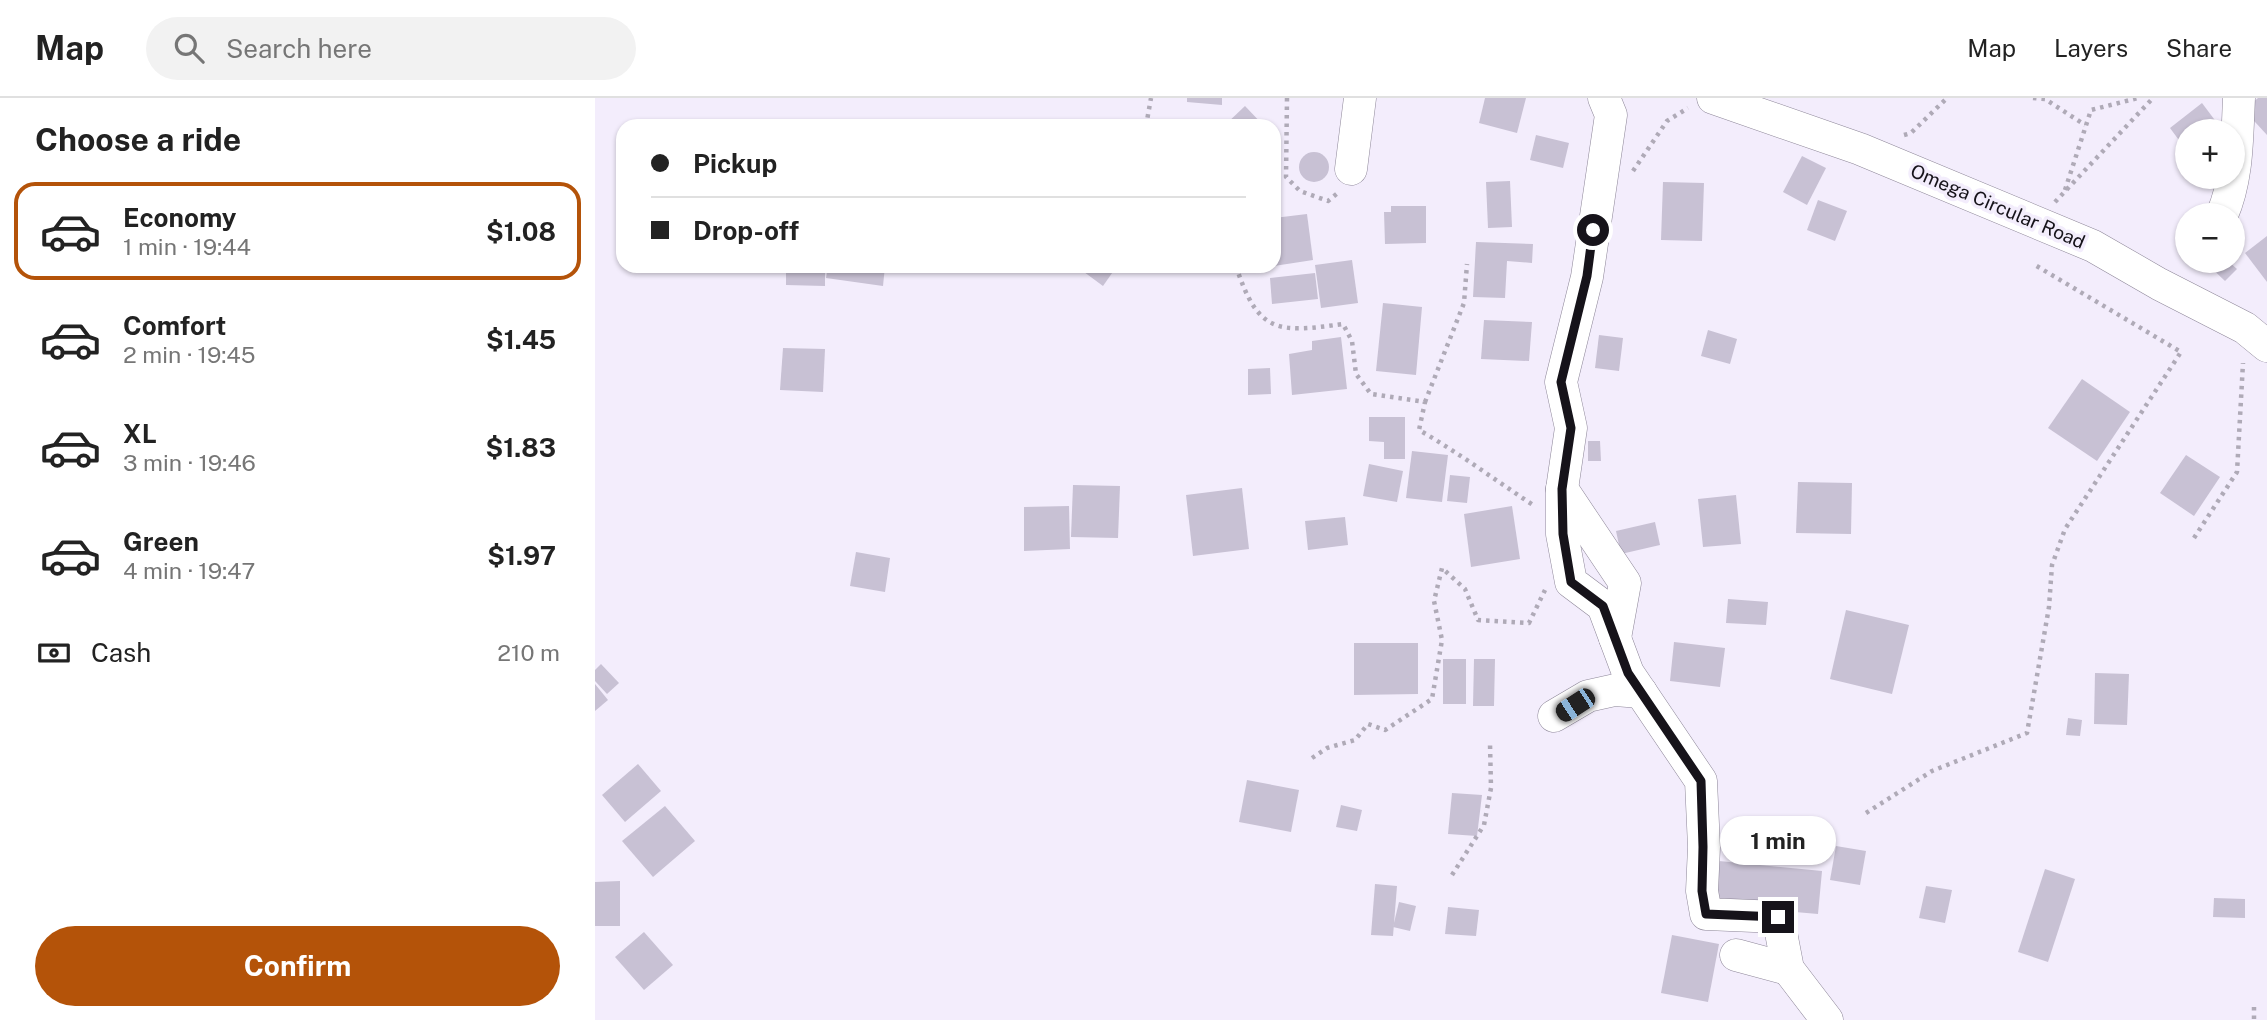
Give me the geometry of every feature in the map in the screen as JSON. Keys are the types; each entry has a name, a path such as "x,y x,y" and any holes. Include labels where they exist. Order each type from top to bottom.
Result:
{"street":[{"path":"1351,169 1360,98"},
{"path":"1604,98 1611,115 1587,276 1561,382 1571,428 1562,489 1563,534 1571,582 1603,606 1628,673 1701,781 1702,891 1706,914 1778,917 1788,970 1827,1020"},
{"path":"2228,203 2236,160 2239,98"},
{"name":"Omega Circular Road","path":"1704,101 1860,149 2093,246 2256,337"},
{"path":"1562,489 1625,583 1615,640"},
{"path":"1554,716 1588,696 1615,690 1641,692"},
{"path":"1736,955 1788,970"}],"path":[{"path":"1147,119 1151,98"},
{"path":"1287,98 1286,177 1300,191 1328,201 1339,192 1351,169"},
{"path":"1860,149 1911,133 1947,98"},
{"path":"2033,98 2045,99 2085,125"},
{"path":"2064,195 2091,110 2138,98"},
{"path":"2032,220 2064,195 2153,98"},
{"path":"1630,176 1667,121 1704,101"},
{"path":"1467,264 1464,303 1425,402 1419,430 1456,451 1484,473 1563,524"},
{"path":"1865,813 1932,771 2027,733 2049,607 2052,565 2065,529 2181,352 2035,265"},
{"path":"1238,273 1256,312 1272,325 1307,329 1343,324 1352,341 1356,374 1371,394 1425,402"},
{"path":"2194,538 2237,472 2256,337"},
{"path":"1312,758 1327,748 1355,740 1369,724 1385,730 1432,699 1441,640 1434,601 1442,568 1465,589 1478,620 1528,623"},
{"path":"1452,875 1484,825 1491,788 1490,744"},
{"path":"2254,1007 2254,1020"}],"building":[{"path":"1187,98 1222,98 1222,105 1187,102"},
{"path":"1485,98 1526,98 1517,133 1479,123"},
{"path":"2258,98 2267,98 2267,135 2244,110"},
{"path":"2202,103 2214,119 2182,119"},
{"path":"1245,106 1257,119 1231,119"},
{"path":"1536,135 1569,143 1563,168 1530,160"},
{"path":"1314,152 1325,156 1329,167 1325,178 1314,182 1303,178 1299,167 1303,156"},
{"path":"1802,156 1826,168 1807,205 1783,192"},
{"path":"1510,181 1512,227 1488,228 1486,182"},
{"path":"1663,182 1704,183 1702,241 1661,240"},
{"path":"1818,200 1847,211 1835,241 1807,230"},
{"path":"1391,206 1426,206 1426,243 1385,244 1384,212 1391,212"},
{"path":"1307,214 1313,260 1281,265 1281,217"},
{"path":"2267,236 2267,282 2245,253"},
{"path":"1476,242 1533,244 1532,263 1507,261 1505,298 1473,297"},
{"path":"1352,260 1358,303 1321,308 1315,265"},
{"path":"786,273 825,273 825,286 786,285"},
{"path":"827,273 884,273 883,286 826,278"},
{"path":"1085,273 1112,273 1103,286"},
{"path":"1315,273 1318,299 1272,304 1270,278"},
{"path":"2217,273 2233,273 2225,281"},
{"path":"1383,303 1422,307 1416,375 1376,371"},
{"path":"1484,320 1532,322 1529,361 1481,359"},
{"path":"1708,330 1737,339 1730,364 1701,356"},
{"path":"1599,335 1623,338 1619,371 1595,368"},
{"path":"1341,337 1347,389 1292,395 1289,354 1312,350 1312,341"},
{"path":"783,348 825,349 823,392 780,390"},
{"path":"1270,368 1271,394 1248,395 1248,369"},
{"path":"2082,379 2130,412 2097,461 2048,428"},
{"path":"1369,417 1405,417 1405,459 1384,459 1384,442 1369,441"},
{"path":"1588,441 1600,441 1601,461 1588,461"},
{"path":"1412,451 1448,455 1442,502 1406,498"},
{"path":"2186,455 2220,477 2194,516 2160,493"},
{"path":"1369,464 1403,471 1397,502 1363,496"},
{"path":"1450,475 1470,477 1467,503 1447,501"},
{"path":"1798,482 1852,483 1851,534 1796,533"},
{"path":"1073,485 1120,486 1118,538 1071,537"},
{"path":"1242,488 1249,549 1193,556 1186,495"},
{"path":"1736,495 1741,544 1703,547 1698,499"},
{"path":"1069,506 1070,549 1024,551 1024,507"},
{"path":"1512,506 1520,559 1471,567 1464,514"},
{"path":"1345,517 1348,545 1308,550 1305,521"},
{"path":"1655,522 1660,545 1621,554 1616,531"},
{"path":"856,552 890,558 885,592 850,586"},
{"path":"1728,599 1768,602 1766,625 1726,623"},
{"path":"1846,610 1909,625 1892,694 1830,679"},
{"path":"1674,642 1725,648 1720,687 1670,681"},
{"path":"1354,643 1418,643 1418,694 1354,695"},
{"path":"1443,659 1466,659 1466,704 1443,704"},
{"path":"1474,659 1495,659 1494,706 1473,706"},
{"path":"601,664 619,683 607,694 595,681 595,670"},
{"path":"2095,673 2129,674 2127,725 2094,724"},
{"path":"595,684 608,700 595,711"},
{"path":"2068,718 2082,720 2080,736 2066,735"},
{"path":"638,764 661,791 625,822 602,795"},
{"path":"1247,780 1299,790 1291,832 1239,822"},
{"path":"1452,793 1482,795 1477,836 1448,834"},
{"path":"1341,805 1362,810 1357,831 1336,827"},
{"path":"665,806 695,841 653,877 622,841"},
{"path":"1836,846 1866,851 1860,885 1830,880"},
{"path":"1719,861 1822,871 1818,914 1714,905"},
{"path":"2045,869 2075,879 2048,962 2018,952"},
{"path":"620,881 620,926 595,926 595,882"},
{"path":"1375,884 1397,886 1393,936 1371,935"},
{"path":"1926,886 1952,890 1945,923 1919,918"},
{"path":"2214,898 2245,899 2245,918 2213,917"},
{"path":"1399,902 1416,906 1410,931 1393,927"},
{"path":"1448,907 1479,910 1476,936 1445,934"},
{"path":"644,932 673,965 644,990 615,957"},
{"path":"1672,935 1719,944 1708,1002 1661,993"}],"route":[{"path":"1593,230 1587,276 1561,382 1571,428 1562,489 1563,534 1571,582 1603,606 1628,673 1701,781 1702,891 1706,914 1778,917"}]}
